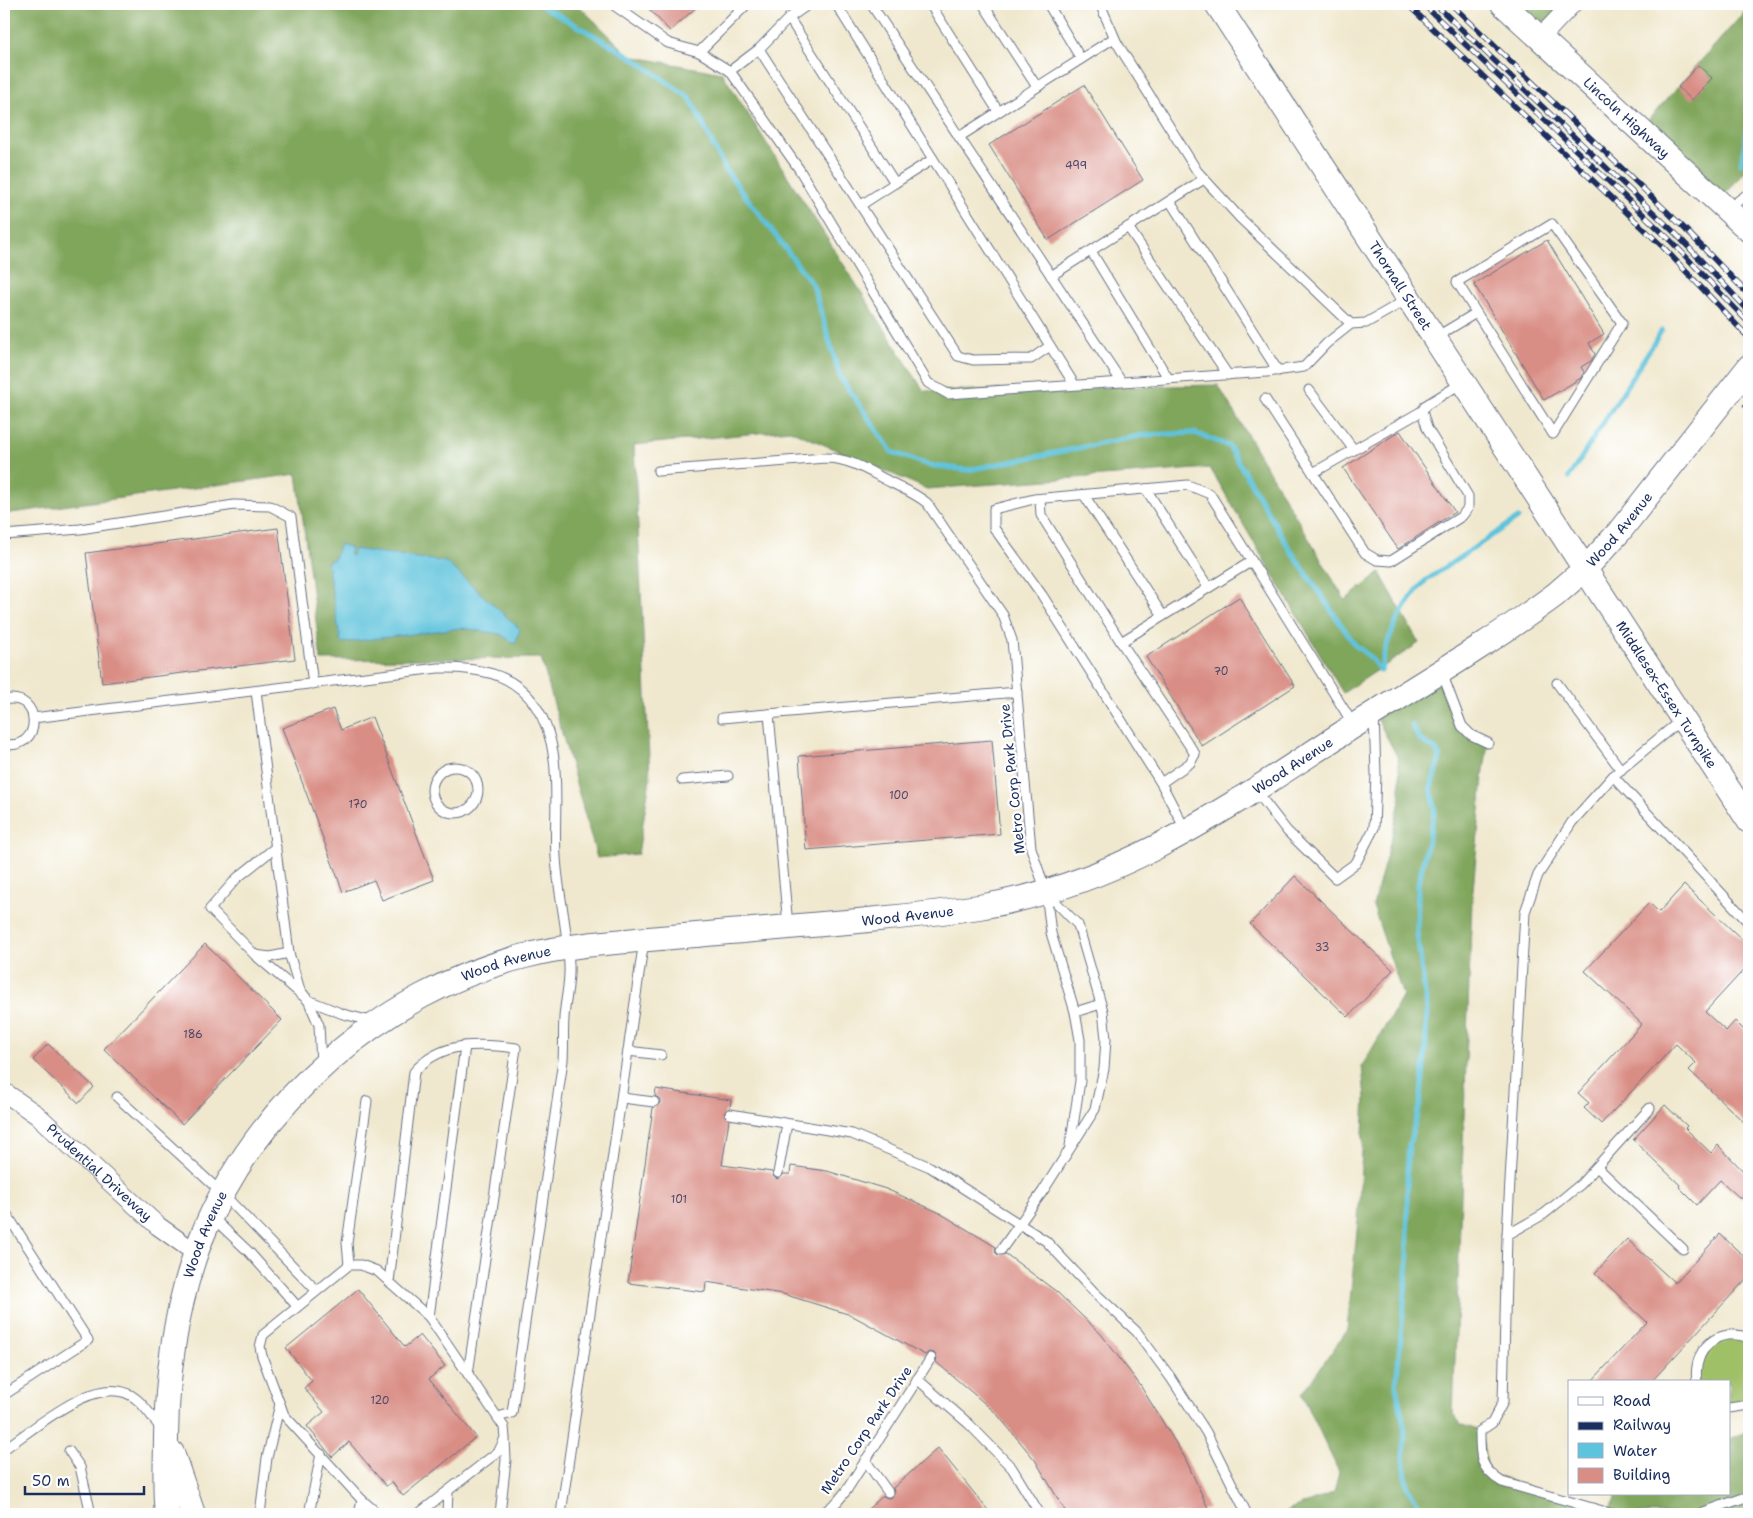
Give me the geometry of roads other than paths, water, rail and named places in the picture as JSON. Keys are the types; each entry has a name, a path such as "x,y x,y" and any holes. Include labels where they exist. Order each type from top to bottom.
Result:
{"street":[{"name":"Thornall Street","path":"1218,4 1586,568"},
{"name":"Lincoln Highway","path":"1504,4 1749,230"},
{"path":"1541,37 1572,4"},
{"name":"Wood Avenue","path":"167,1514 166,1437 172,1349 183,1298 196,1253 211,1217 238,1166 264,1131 321,1069 377,1022 430,991 470,973 527,955 568,947 963,910 1002,904 1046,892 1084,881 1113,869 1186,831 1354,726 1540,606 1586,568 1619,532 1749,367"},
{"name":"Middlesex-Essex Turnpike","path":"1586,568 1683,718 1739,799 1749,821"},
{"name":"Prudential Driveway","path":"4,1092 37,1115 158,1226 196,1253"},
{"name":"Wood Avenue","path":"166,1437 193,1514"}],"lane":[{"path":"612,4 668,43 699,52 730,71 799,169 928,383 948,394 1228,375 1304,367 1327,343 1351,324 1366,323 1410,297"},
{"path":"699,52 747,4"},
{"path":"730,71 759,49 789,18 809,4"},
{"path":"836,4 1074,384"},
{"path":"871,4 1121,381"},
{"path":"930,4 998,111"},
{"path":"983,4 1037,87"},
{"path":"1048,4 1081,58"},
{"path":"1100,4 1114,38 1184,153 1204,179 1240,218 1351,324"},
{"path":"789,18 895,183"},
{"path":"959,137 1114,38"},
{"path":"759,49 958,356 973,360 1031,359 1050,346"},
{"path":"861,205 933,159"},
{"path":"1051,276 1204,179"},
{"path":"1727,210 1749,193"},
{"path":"1170,201 1278,371"},
{"path":"1552,224 1622,323 1553,434 1476,313 1457,282 1552,224"},
{"path":"1128,227 1228,375"},
{"path":"1091,251 1168,378"},
{"path":"1436,337 1476,313"},
{"path":"1313,473 1422,411 1426,405 1464,382"},
{"path":"1309,390 1354,450"},
{"path":"1265,399 1365,553 1377,560 1391,561 1462,516 1468,508 1468,496 1427,428 1422,411"},
{"name":"Metro Corp Park Drive","path":"658,472 833,458 865,468 920,497 932,509 1007,624 1012,640 1031,848 1046,892 1051,933 1075,1012 1080,1040 1081,1068 1070,1146"},
{"path":"1186,831 1161,784 1042,595 994,528 994,509 1040,498 1188,484 1210,494 1354,726"},
{"path":"1146,489 1208,587"},
{"path":"1084,494 1163,616"},
{"path":"1040,498 1041,515 1121,642 1195,754 1190,763 1161,784"},
{"path":"4,535 88,528 234,506 270,506 291,517 313,684"},
{"path":"1121,642 1252,561"},
{"path":"33,718 438,668 462,667 491,672 515,684 535,705 549,732 554,761 556,862 568,947 570,976 564,1020 563,1060 512,1413 498,1417"},
{"path":"1441,670 1462,726 1471,736 1488,743"},
{"path":"1557,682 1621,770"},
{"path":"256,691 289,953 300,990 308,1000 319,1024 321,1069"},
{"path":"722,718 1017,692"},
{"path":"4,700 20,700 31,710 33,718 31,732 26,739 13,745 4,744"},
{"path":"1254,789 1287,831 1335,878 1356,863 1374,828 1376,774 1374,713"},
{"path":"769,714 788,926"},
{"path":"1613,1514 1502,1482 1489,1474 1480,1456 1480,1431 1492,1423 1503,1402 1507,1235 1525,912 1538,875 1572,822 1613,776 1683,718"},
{"path":"453,766 470,772 479,787 475,803 468,810 459,813 449,813 441,808 434,801 432,792 433,783 438,775 453,766"},
{"path":"682,780 728,776"},
{"path":"1613,776 1749,923"},
{"path":"276,847 237,878 210,909 255,955 308,1000 343,1014 377,1022"},
{"name":"Metro Corp Park Drive","path":"1001,1250 1058,1169 1070,1146 1095,1109 1100,1094 1106,1039 1102,1004 1078,926 1046,892"},
{"path":"562,1514 644,940"},
{"path":"255,955 270,957 289,953"},
{"path":"1075,1012 1102,1004"},
{"path":"389,1282 414,1072 425,1060 450,1049 480,1044 516,1048 468,1374"},
{"path":"429,1317 465,1046"},
{"path":"628,1051 661,1055"},
{"path":"117,1097 223,1194 316,1290"},
{"path":"622,1098 654,1102"},
{"path":"349,1265 347,1243 367,1101"},
{"path":"1507,1235 1544,1214 1581,1184 1650,1108"},
{"path":"730,1114 852,1134 930,1167 1046,1241 1094,1292 1137,1332 1171,1378 1206,1432 1247,1514"},
{"path":"778,1173 787,1124"},
{"path":"1597,1167 1683,1249"},
{"path":"4,1210 88,1340 4,1395"},
{"path":"211,1217 249,1252 297,1306"},
{"path":"378,1514 362,1500 284,1415 260,1347 263,1335 316,1290 349,1265 355,1263 369,1267 429,1317 504,1427 506,1460 500,1514"},
{"path":"1697,1380 1698,1358 1704,1347 1714,1338 1726,1334 1739,1334 1749,1338"},
{"name":"Metro Corp Park Drive","path":"822,1514 837,1502 931,1358"},
{"path":"917,1379 969,1424 1012,1468 1040,1514"},
{"path":"4,1448 82,1397 111,1389 125,1392 134,1397 166,1437"},
{"path":"260,1514 267,1458 280,1404"},
{"path":"1730,1408 1749,1405"},
{"path":"418,1514 499,1451 505,1438"},
{"path":"69,1451 80,1467 91,1514"},
{"path":"309,1514 321,1454"},
{"path":"865,1460 888,1492"},
{"path":"447,1514 448,1491"},
{"path":"1698,1514 1749,1496"},
{"path":"359,1514 362,1500"}],"water":[{"path":"340,544 351,548 349,555 352,556 354,549 446,562 520,629 515,644 500,634 461,628 341,643 327,562 334,559"}],"waterway":[{"path":"539,4 630,56 690,98 725,169 813,285 840,377 892,452 928,465 968,470 1144,435 1195,433 1229,446 1289,548 1355,645 1369,656 1381,671"},
{"path":"1741,163 1749,120"},
{"path":"1569,477 1662,330"},
{"path":"1381,671 1391,634 1402,612 1416,591 1425,581 1518,518"},
{"path":"1412,725 1419,739 1435,749 1440,757 1431,787 1435,810 1418,885 1417,933 1427,1009 1425,1058 1420,1104 1409,1145 1407,1172 1408,1263 1396,1386 1405,1430 1403,1459 1408,1488 1425,1514"}],"railway":[{"path":"1407,4 1663,247 1749,338"},
{"path":"1423,4 1670,240 1749,323"},
{"path":"1435,4 1676,234 1749,311"},
{"path":"1451,4 1683,227 1749,295"}]}
